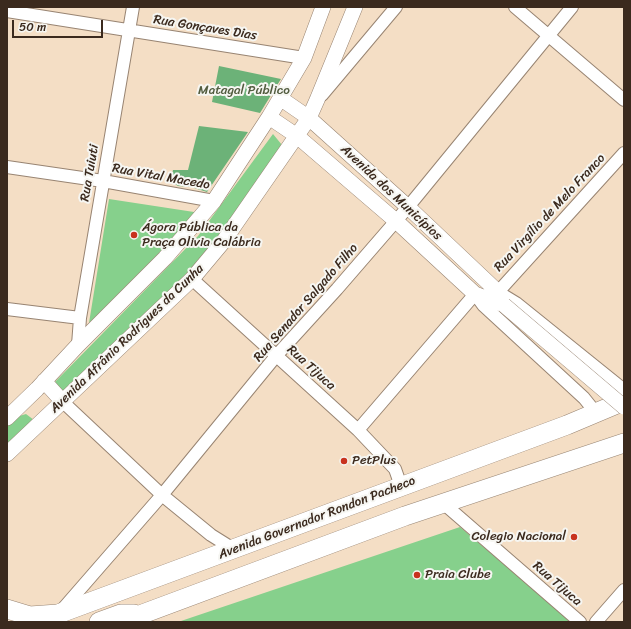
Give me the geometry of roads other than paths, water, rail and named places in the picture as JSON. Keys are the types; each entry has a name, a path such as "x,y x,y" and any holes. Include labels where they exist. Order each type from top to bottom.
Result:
{"main road":[{"name":"Avenida Governador Rondon Pacheco","path":"7,609 30,616 58,614 235,550 624,401"},
{"name":"Avenida Governador Rondon Pacheco","path":"121,622 443,503 624,443"},
{"path":"99,622 121,614 143,614"}],"street":[{"name":"Rua Tuiuti","path":"78,345 80,318 133,7"},
{"name":"Avenida Afrânio Rodrigues da Cunha","path":"7,418 165,258 214,201 269,117 304,58 323,7"},
{"name":"Avenida Afrânio Rodrigues da Cunha","path":"7,454 192,278 223,242 309,118 318,100 355,7"},
{"path":"318,100 396,7"},
{"path":"515,7 624,100"},
{"name":"Rua Senador Salgado Filho","path":"58,614 162,495 276,356 337,290 408,207 572,7"},
{"name":"Rua Gonçaves Dias","path":"7,11 304,58"},
{"name":"Avenida dos Municípios","path":"280,98 309,118 408,207 501,299"},
{"name":"Avenida dos Municípios","path":"269,117 297,136 396,221 475,294 483,305 584,398 596,413"},
{"name":"Rua Virgílio de Melo Franco","path":"501,299 624,153"},
{"name":"Rua Vital Macedo","path":"7,167 103,181 214,201"},
{"name":"Rua Tijuca","path":"192,278 358,430 395,469 401,486"},
{"path":"358,430 475,294"},
{"name":"Avenida dos Municípios","path":"475,294 516,302 624,390"},
{"path":"501,299 624,407"},
{"path":"7,309 80,318"},
{"path":"564,379 577,383 584,379 587,369 582,356"},
{"path":"41,385 60,405 162,495 211,535 235,550"},
{"name":"Rua Tijuca","path":"443,503 580,622"},
{"path":"596,622 624,590"}],"place":[{"name":"Ágora Pública da Praça Olivia Calábria","path":"134,235"},
{"name":"PetPlus","path":"344,461"},
{"name":"Colegio Nacional","path":"574,537"},
{"name":"Praia Clube","path":"417,575"}],"park label":[{"name":"Matagal Público","path":"244,91"}]}
